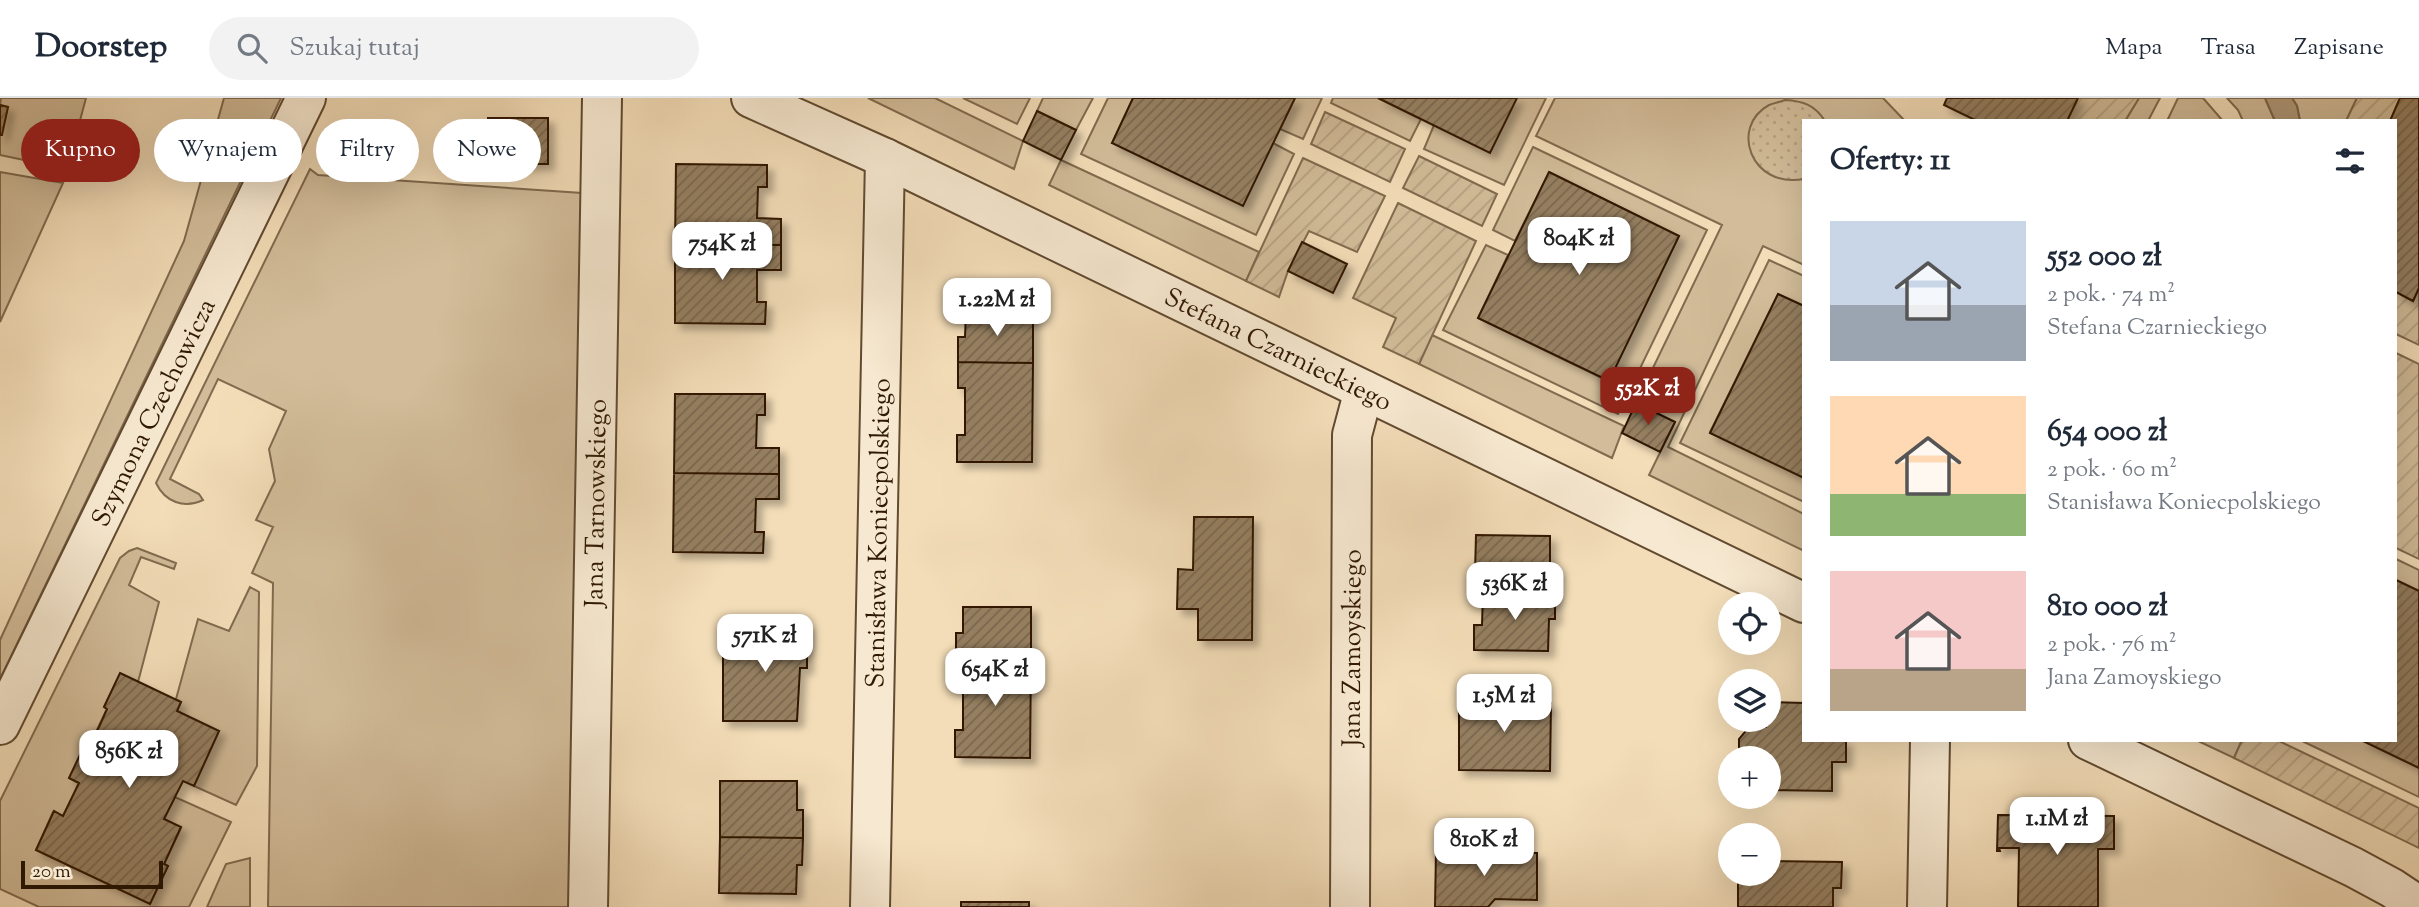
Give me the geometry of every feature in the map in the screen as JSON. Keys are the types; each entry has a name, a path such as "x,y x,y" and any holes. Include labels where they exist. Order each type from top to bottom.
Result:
{"street":[{"name":"Szymona Czechowicza","path":"0,725 306,98"},
{"name":"Jana Tarnowskiego","path":"588,907 602,98"},
{"name":"Stefana Czarnieckiego","path":"751,98 885,158 1802,602"},
{"name":"Stanisława Koniecpolskiego","path":"870,907 885,158"},
{"name":"Jana Zamoyskiego","path":"1350,907 1352,435 1364,390"},
{"path":"1927,907 1930,742"},
{"path":"2092,742 2353,867 2419,906"}],"shaded area":[{"path":"1,98 86,98 80,119 21,119 21,159 0,155 0,135 8,107 0,105"},
{"path":"224,98 281,98 271,119 218,119"},
{"path":"868,98 935,98 1023,141 1014,169"},
{"path":"963,98 1030,98 1017,124"},
{"path":"1043,98 1093,98 1076,130 1037,111"},
{"path":"1108,98 1133,98 1112,143 1273,143 1294,154 1256,235 1081,154"},
{"path":"1295,98 1322,98 1303,139 1280,129"},
{"path":"1333,98 1378,98 1421,119 1410,141 1331,103"},
{"path":"1517,98 1546,98 1504,185 1424,149 1434,125"},
{"path":"1555,98 1883,98 1903,119 1802,119 1802,264 1763,246 1668,447 1802,513 1802,550 1649,475 1675,422 1636,403 1722,225 1536,136"},
{"path":"2078,98 2139,98 2126,119 2068,119"},
{"path":"2139,98 2160,98 2149,119 2126,119"},
{"path":"2178,98 2203,98 2221,119 2168,119"},
{"path":"2227,98 2265,98 2274,119 2242,119"},
{"path":"2265,98 2292,98 2300,119 2274,119"},
{"path":"2292,98 2357,98 2347,119 2300,119"},
{"path":"2357,98 2400,98 2391,119 2347,119"},
{"path":"1785,100 1797,101 1817,111 1823,119 1802,119 1802,179 1786,180 1771,175 1759,166 1752,154 1750,127 1757,115 1769,105"},
{"path":"1325,112 1405,149 1390,182 1311,144"},
{"path":"1533,147 1707,230 1618,414 1443,330 1486,245 1508,255 1478,318 1608,381 1679,236 1549,172 1515,241 1493,230"},
{"path":"1419,156 1497,194 1482,226 1403,188"},
{"path":"1303,158 1385,196 1357,252 1309,231 1288,271 1279,297 1246,281"},
{"path":"1061,160 1259,252 1246,281 1049,185"},
{"path":"310,169 316,174 316,182 419,182 582,193 575,907 268,907 273,583 252,573 273,527 256,520 275,481 269,449 286,411 218,379 170,479 199,494 203,500 189,504 176,502 164,495 156,483"},
{"path":"0,172 21,176 21,182 63,183 0,322"},
{"path":"201,182 240,182 0,679 0,640 184,241"},
{"path":"1398,203 1476,241 1419,364 1383,347 1396,318 1353,298"},
{"path":"1769,260 1802,275 1802,305 1778,294 1710,432 1802,477 1802,501 1680,443"},
{"path":"2419,288 2419,345 2397,334 2397,293 2413,301"},
{"path":"1432,335 1624,426 1612,458 1419,364"},
{"path":"2397,353 2419,364 2419,559 2397,548"},
{"path":"137,548 176,563 174,569 141,557 129,585 159,602 138,682 120,674 91,742 88,740 69,778 79,783 63,816 53,812 36,850 150,904 168,866 164,864 181,828 164,819 175,797 231,822 189,907 39,907 0,889 0,801 120,558"},
{"path":"2397,559 2419,570 2419,591 2397,580"},
{"path":"250,587 259,592 257,766 236,805 194,786 219,731 177,711 181,702 176,699 198,619 229,631"},
{"path":"2200,742 2241,742 2234,758"},
{"path":"2241,742 2281,742 2419,808 2419,848 2234,758"},
{"path":"2304,742 2365,742 2419,768 2419,797"},
{"path":"250,858 250,907 207,907 226,864"}],"building":[{"path":"1133,98 1295,98 1243,206 1112,143"},
{"path":"1378,98 1517,98 1490,153"},
{"path":"1947,98 2078,98 2068,119 1973,119 1944,105"},
{"path":"2400,98 2419,98 2419,288 2413,301 2397,293 2397,119 2391,119"},
{"path":"0,105 8,107 2,135 0,135"},
{"path":"1037,111 1076,130 1061,160 1023,141"},
{"path":"548,118 548,164 541,164 541,119 488,119"},
{"path":"676,164 767,165 767,187 758,187 757,218 781,219 781,245 675,244"},
{"path":"1549,172 1679,236 1609,381 1478,318"},
{"path":"1302,242 1347,264 1333,293 1288,271"},
{"path":"675,244 781,245 781,270 757,270 757,302 766,302 765,324 675,323"},
{"path":"1778,294 1802,305 1802,477 1710,433"},
{"path":"966,312 1033,313 1033,363 958,362 958,337 965,337"},
{"path":"958,362 1033,363 1032,462 957,462 957,435 965,435 965,388 958,388"},
{"path":"675,394 765,394 765,415 757,415 756,448 779,448 779,474 674,473"},
{"path":"1636,403 1675,422 1660,452 1622,433"},
{"path":"674,473 779,474 779,499 756,499 755,532 764,532 763,553 673,552"},
{"path":"1194,517 1253,517 1252,640 1198,640 1198,609 1177,609 1178,569 1193,570"},
{"path":"1476,535 1550,536 1550,568 1556,568 1555,594 1483,592 1483,573 1475,573"},
{"path":"2397,580 2419,591 2419,768 2365,742 2397,742"},
{"path":"1483,592 1555,594 1555,619 1549,619 1548,651 1474,650 1474,625 1482,625"},
{"path":"963,607 1031,607 1031,658 956,658 956,633 963,633"},
{"path":"748,623 807,624 807,668 800,668 797,721 723,721 723,645 748,645"},
{"path":"956,658 1031,658 1030,758 955,757 955,730 963,730 963,683 956,683"},
{"path":"120,673 181,702 177,711 219,731 194,786 183,781 164,819 181,827 164,864 168,866 150,904 36,850 54,811 63,816 79,783 69,778 87,740 91,742 99,727 107,709 104,707"},
{"path":"1473,688 1501,688 1500,702 1551,703 1550,771 1459,770 1459,702 1473,702"},
{"path":"1781,702 1802,703 1802,742 1846,742 1846,762 1832,762 1832,791 1781,790 1781,746 1739,746 1739,739 1745,732 1781,732"},
{"path":"720,781 797,781 797,810 803,810 803,838 720,837"},
{"path":"1998,815 2114,816 2114,849 2098,849 2098,907 2018,907 2019,848 1999,848 2000,851 1997,851"},
{"path":"720,837 803,838 802,865 797,865 796,894 719,893"},
{"path":"1436,851 1537,853 1537,900 1495,899 1488,907 1435,907"},
{"path":"1781,861 1842,862 1841,888 1833,888 1833,907 1738,907 1738,886 1781,886"},
{"path":"961,902 1029,902 1029,907 961,907"}]}
